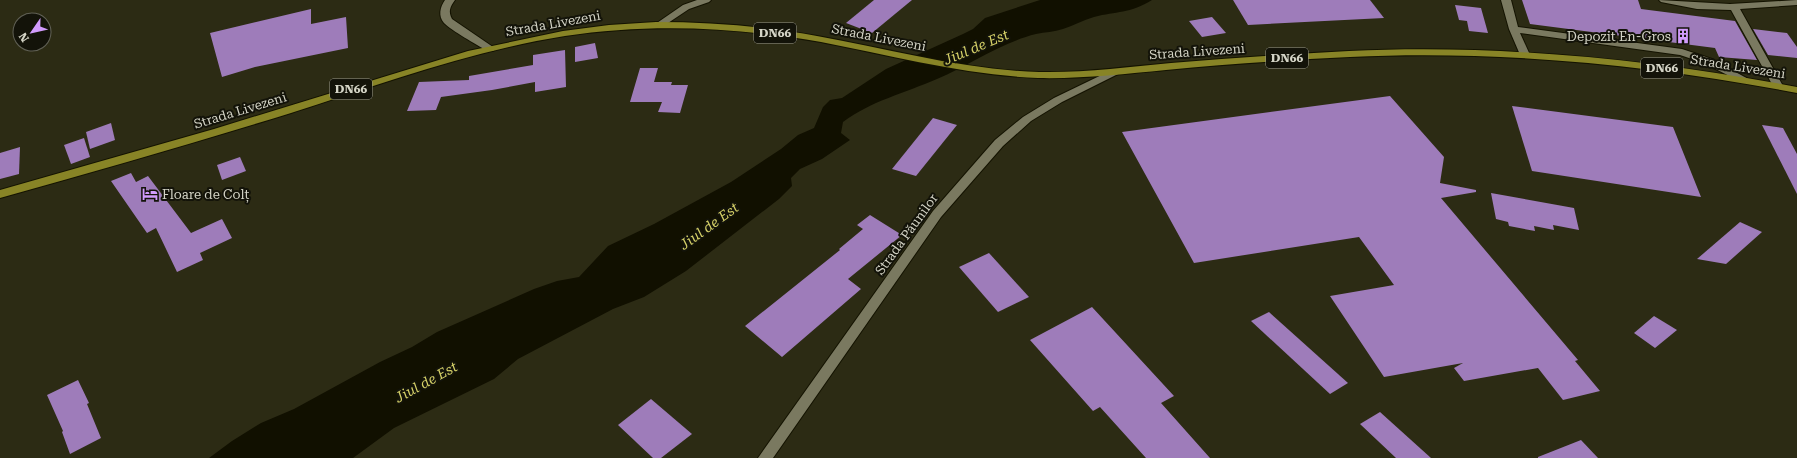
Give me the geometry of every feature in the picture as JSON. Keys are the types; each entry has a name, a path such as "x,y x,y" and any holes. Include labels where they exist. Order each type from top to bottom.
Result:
{"main road":[{"name":"Strada Livezeni","path":"0,194 160,148 397,75 490,49 546,37 590,30 659,25 734,28 839,43 984,71 1049,75 1114,72 1253,60 1372,53 1450,53 1525,55 1641,65 1745,80 1797,90"}],"street":[{"path":"450,0 445,6 445,14 448,21 490,49"},
{"path":"659,25 686,7 706,0"},
{"path":"1506,0 1514,29 1525,55"},
{"path":"1664,0 1712,8 1791,2"},
{"path":"1734,6 1778,86"},
{"path":"1514,29 1589,38 1682,52 1708,61 1745,80"},
{"name":"Strada Păunilor","path":"764,458 936,214 999,143 1027,119 1058,100 1114,72"}],"water":[{"name":"Jiul de Est","path":"1040,0 1152,0 1144,5 1130,10 1094,17 1067,28 1023,38 937,79 865,108 843,122 841,133 850,140 822,159 800,169 791,178 792,186 779,199 686,271 644,297 613,309 518,359 494,379 394,428 353,458 209,458 232,441 261,423 294,409 380,362 412,347 437,332 534,289 557,281 579,277 608,246 654,224 731,182 781,149 798,135 814,128 823,107 830,100 842,98 886,69 973,29 985,18"}],"building":[{"path":"874,0 912,0 872,33 846,23"},
{"path":"1233,0 1370,0 1384,18 1248,25"},
{"name":"Depozit En-Gros","path":"1522,0 1638,0 1641,9 1735,21 1757,60 1719,57 1715,48 1530,24"},
{"path":"1455,5 1481,8 1488,33 1469,31 1467,21 1459,20"},
{"path":"311,9 311,24 346,17 348,48 255,67 222,77 210,33"},
{"path":"1212,17 1226,33 1202,37 1189,21"},
{"path":"1753,29 1787,33 1797,47 1797,58 1768,55"},
{"path":"595,43 598,58 575,62 575,47"},
{"path":"565,50 566,87 535,92 535,82 441,97 436,110 407,111 419,82 469,80 469,76 533,65 533,55"},
{"path":"640,68 658,68 654,82 672,82 671,85 688,85 680,113 658,112 662,102 630,102"},
{"path":"1390,96 1444,157 1440,183 1476,190 1476,192 1441,198 1578,360 1575,361 1600,391 1563,400 1538,368 1464,381 1454,368 1463,363 1384,377 1330,296 1394,285 1359,237 1194,263 1122,132"},
{"path":"1512,106 1673,127 1701,197 1532,171"},
{"path":"933,118 957,125 916,176 892,169"},
{"path":"111,123 115,140 90,149 86,132"},
{"path":"1762,125 1783,128 1797,154 1797,194"},
{"path":"84,138 90,157 71,164 64,145"},
{"path":"20,147 19,174 0,179 0,153"},
{"path":"240,157 246,171 222,180 217,165"},
{"path":"131,173 136,182 148,176 191,233 222,219 232,238 200,253 203,260 177,272 156,228 147,233 111,181"},
{"path":"1491,193 1574,208 1579,230 1553,225 1554,230 1534,226 1535,231 1509,226 1508,222 1496,219"},
{"path":"870,215 902,235 848,279 861,289 782,357 745,326 840,250 839,249 863,229 857,225"},
{"path":"1740,222 1762,232 1726,264 1697,259"},
{"path":"989,253 1029,297 998,312 959,267"},
{"path":"1092,307 1174,396 1161,403 1210,458 1146,458 1100,407 1093,411 1030,340"},
{"path":"1269,312 1348,383 1330,394 1251,321"},
{"path":"1654,316 1677,330 1655,348 1634,333"},
{"path":"78,380 89,403 87,404 101,438 70,454 62,432 63,431 47,395"},
{"path":"651,399 692,434 661,458 653,458 618,425"},
{"path":"1380,412 1431,458 1396,458 1360,424"},
{"path":"1581,440 1598,458 1538,458 1538,457"}],"place":[{"name":"Depozit En-Gros","path":"1683,36"},
{"name":"Floare de Colț","path":"150,194"}]}
